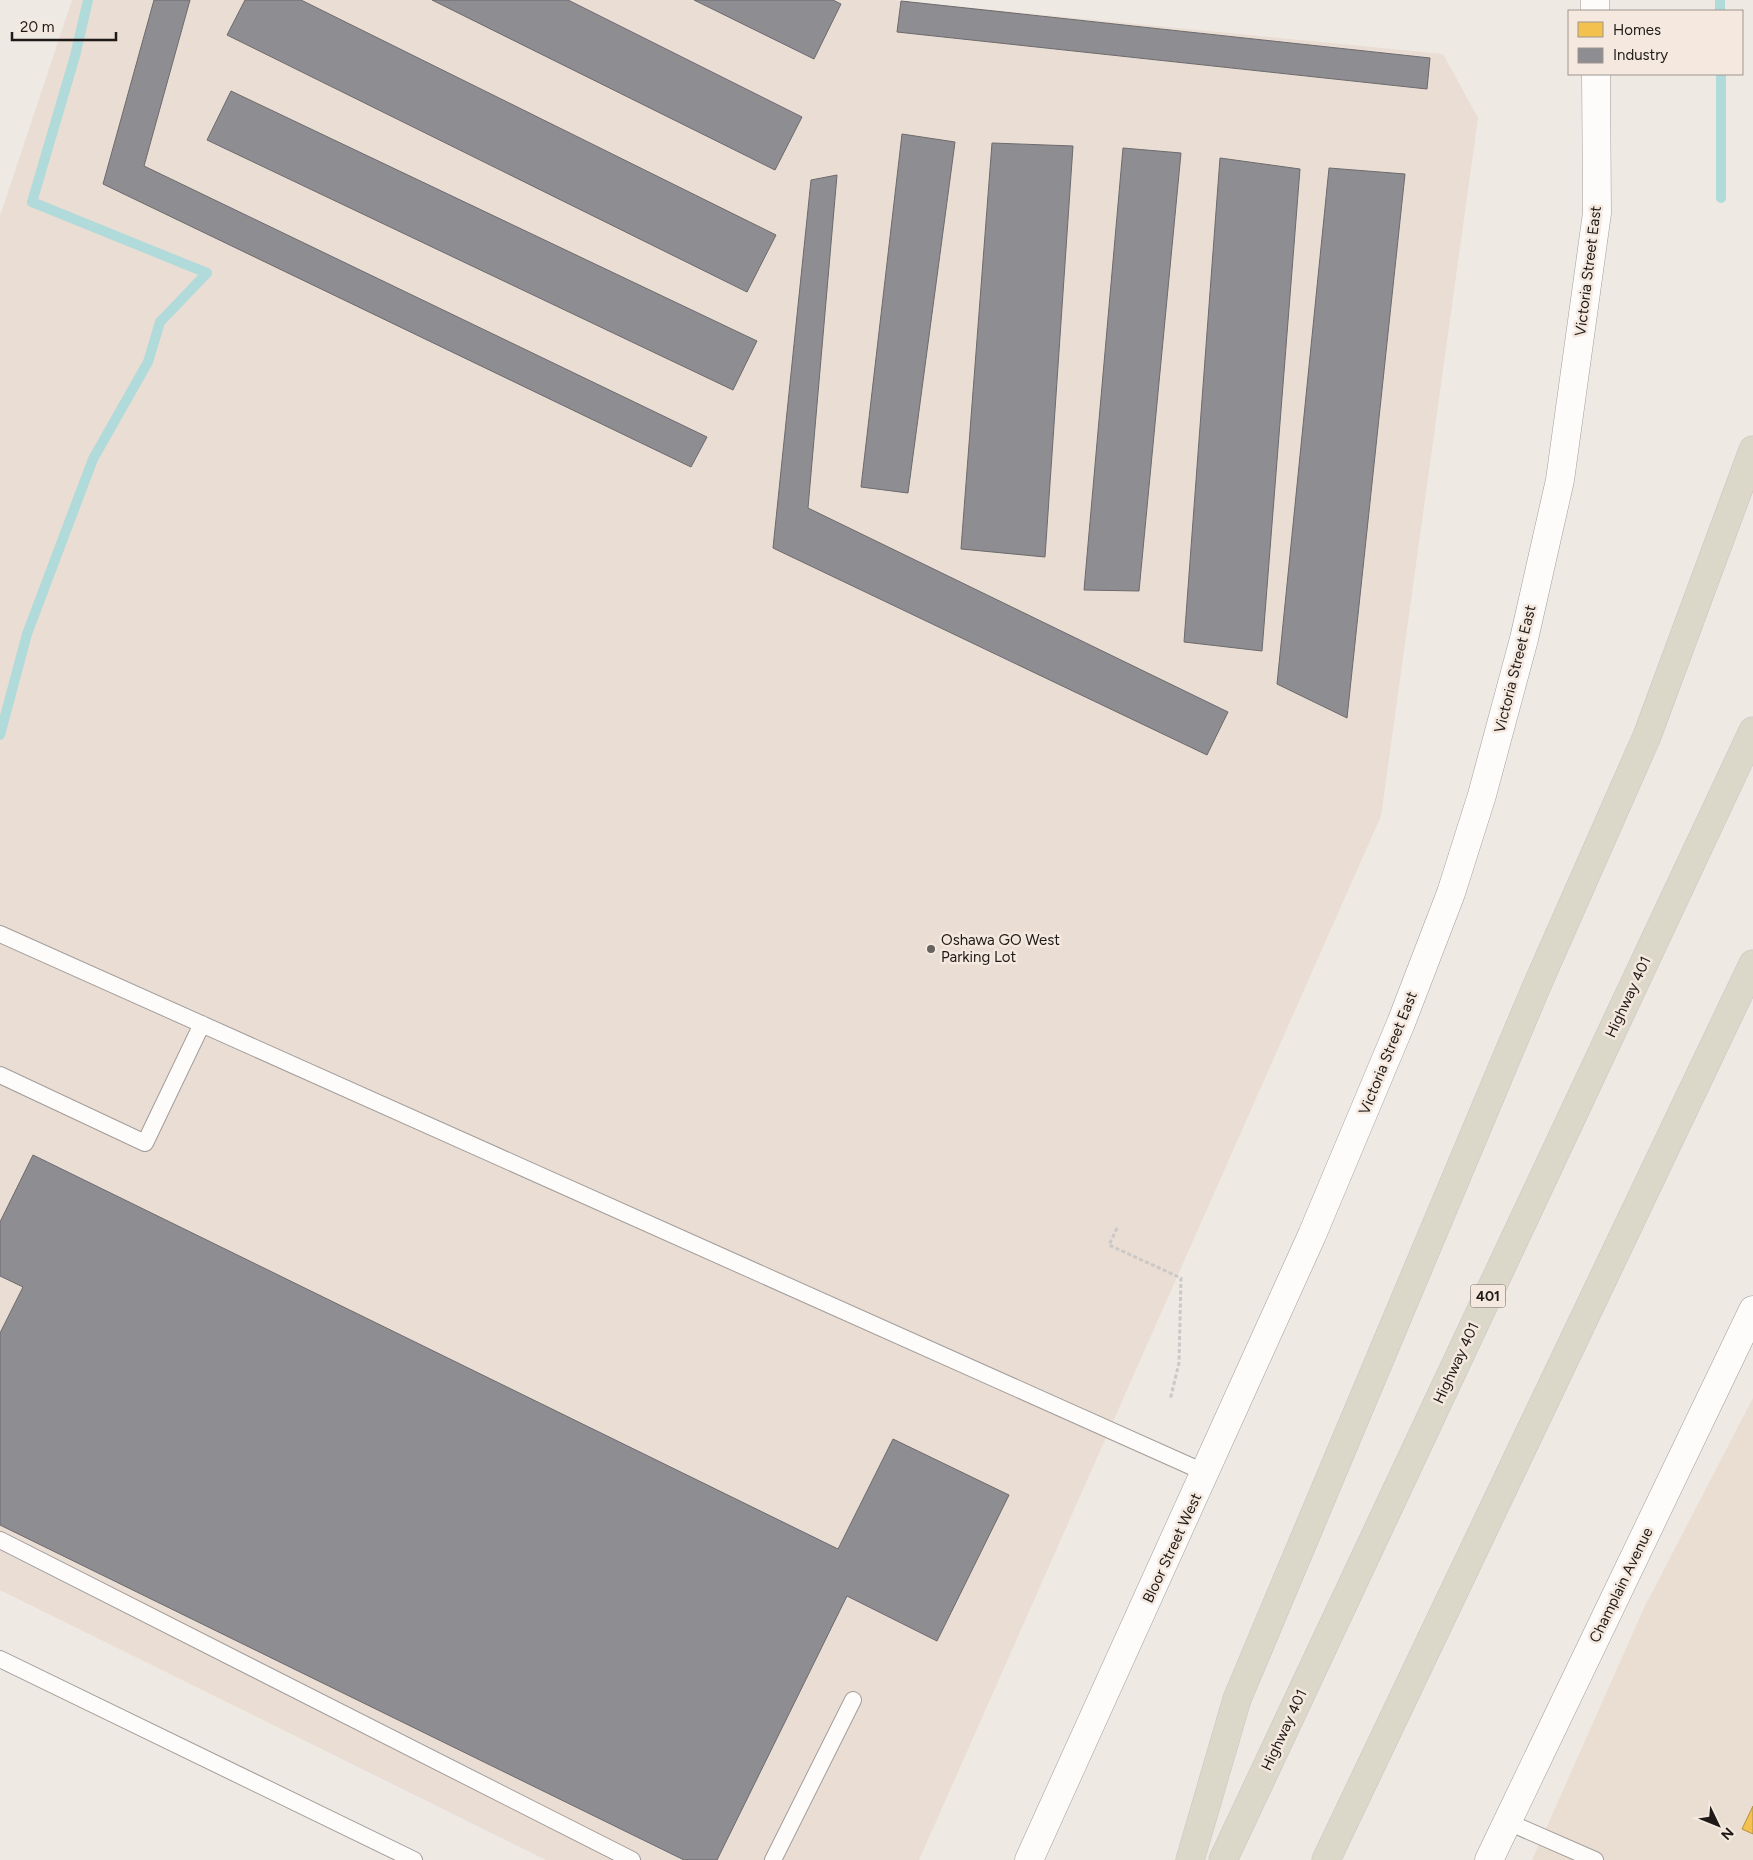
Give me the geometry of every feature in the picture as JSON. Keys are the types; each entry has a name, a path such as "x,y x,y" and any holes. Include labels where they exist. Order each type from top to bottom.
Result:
{"highway":[{"path":"1190,1860 1237,1699 1539,981 1646,736 1753,450"},
{"name":"Highway 401","path":"1224,1860 1753,731"},
{"path":"1326,1860 1753,964"}],"main road":[{"name":"Victoria Street East","path":"1312,1236 1401,1023 1451,893 1482,795 1524,639 1560,480 1597,212 1596,75"},
{"name":"Bloor Street West","path":"1029,1860 1312,1236"},
{"name":"Champlain Avenue","path":"1489,1860 1753,1310"}],"lane":[{"path":"0,934 1206,1473"},
{"path":"0,1075 145,1143 202,1024"},
{"path":"0,1540 632,1860"},
{"path":"0,1659 414,1860"},
{"path":"774,1860 852,1700"},
{"path":"1508,1822 1594,1860"}],"path":[{"path":"1117,1228 1109,1245 1181,1278 1179,1363 1170,1400"}],"shaded area":[{"path":"72,0 892,0 1443,54 1478,118 1381,816 919,1860 546,1860 0,1590 0,216"},
{"path":"1753,1398 1753,1860 1532,1860 1644,1608"}],"building: Homes":[{"path":"1753,1806 1753,1834 1742,1829"}],"building: Industry":[{"path":"154,0 190,0 144,166 707,437 691,467 103,184"},
{"path":"245,0 301,0 776,235 747,292 227,35"},
{"path":"432,0 568,0 802,117 775,170"},
{"path":"694,0 833,0 841,4 814,59"},
{"path":"901,1 1430,58 1427,89 897,32"},
{"path":"231,91 757,341 733,390 207,140"},
{"path":"902,134 955,142 908,493 861,487"},
{"path":"992,143 1073,146 1045,557 961,549"},
{"path":"1123,148 1181,153 1139,591 1084,590"},
{"path":"1220,158 1300,169 1262,651 1184,642"},
{"path":"1329,168 1405,174 1347,718 1277,684"},
{"path":"837,175 808,508 1228,712 1207,755 773,548 811,180"},
{"path":"33,1155 838,1549 893,1439 1009,1495 937,1641 847,1596 717,1860 684,1860 0,1525 0,1333 23,1287 0,1276 0,1222"}],"waterway":[{"path":"0,735 27,634 93,459 148,362 160,322 207,273 32,202 75,56 88,0"},
{"path":"1720,0 1720,10"},
{"path":"1721,75 1721,198"}],"place":[{"name":"Oshawa GO West Parking Lot","path":"931,949"}]}
